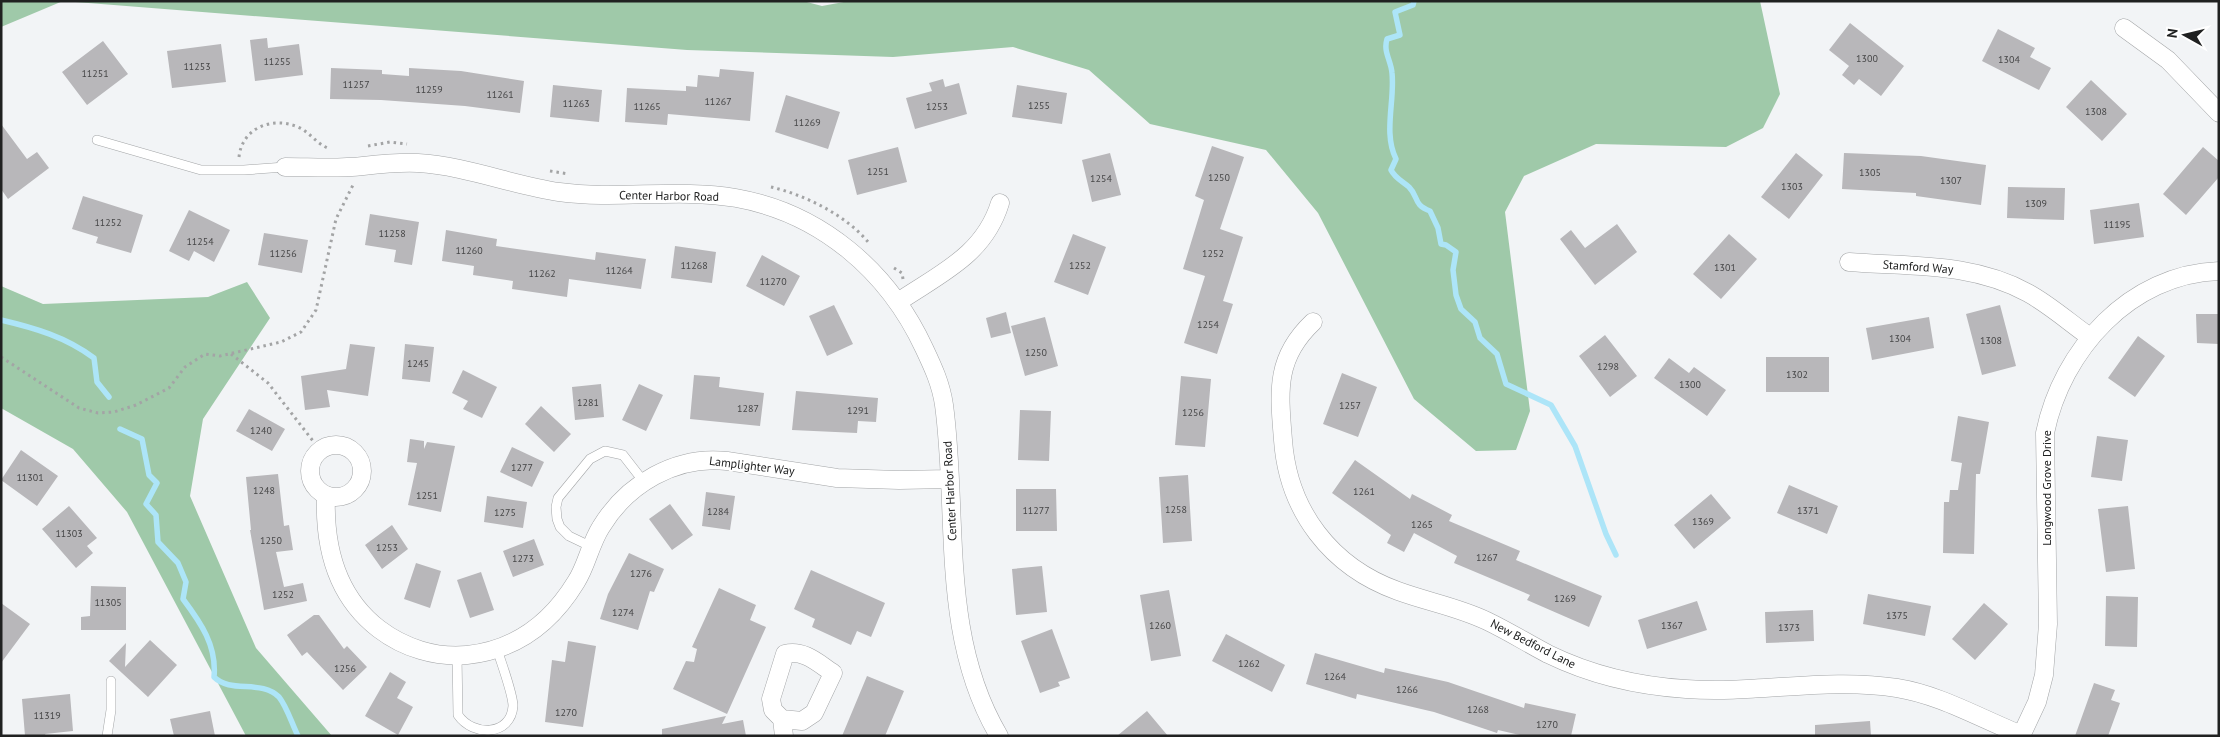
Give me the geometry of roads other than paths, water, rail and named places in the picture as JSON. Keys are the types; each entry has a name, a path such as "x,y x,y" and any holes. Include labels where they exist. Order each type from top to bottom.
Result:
{"street":[{"path":"2124,28 2168,60 2219,113"},
{"name":"Center Harbor Road","path":"285,167 418,163 450,167 515,184 559,192 604,196 705,194 737,198 797,217 824,232 852,252 877,275 898,302 935,368 943,401 956,589 961,630 976,688 999,736"},
{"path":"898,302 972,252 986,237 995,220 1000,203"},
{"name":"Stamford Way","path":"1849,262 1942,267 1995,278 2029,293 2090,337"},
{"name":"Longwood Grove Drive","path":"2022,735 2037,702 2044,676 2048,624 2046,433 2050,410 2060,386 2073,360 2090,337 2107,319 2130,300 2154,286 2178,276 2219,271"},
{"name":"New Bedford Lane","path":"1313,322 1299,335 1288,352 1282,372 1282,432 1289,479 1298,503 1312,527 1329,548 1351,567 1374,582 1400,592 1452,606 1486,620 1549,654 1592,672 1626,681 1685,689 1731,690 1838,683 1882,686 1940,698 2022,735"},
{"path":"334,444 344,445 354,451 360,459 362,469 361,480 355,489 347,495 336,497 326,495 315,486 310,476 310,466 314,456 320,450 334,444"},
{"name":"Lamplighter Way","path":"326,495 327,537 333,568 354,605 369,622 387,636 410,647 432,653 457,656 497,649 517,641 536,629 552,614 576,582 599,529 612,510 629,492 644,482 690,461 709,459 837,478 949,479"}],"lane":[{"path":"97,140 201,170 244,170 285,167"},
{"path":"592,547 569,536 560,527 556,519 558,498 590,459 605,452 623,455 644,482"},
{"path":"457,656 458,715 471,728 489,731 506,722 513,705 497,649"},
{"path":"107,736 112,710 111,681"}],"waterway":[{"path":"1414,1 1413,5 1395,12 1400,35 1387,39 1386,44 1393,84 1390,139 1396,159 1391,170 1409,187 1421,206 1430,211 1438,228 1441,244 1456,252 1453,270 1456,295 1461,309 1475,322 1480,338 1497,354 1506,384 1551,405 1575,446 1606,534 1616,555"},
{"path":"1,320 50,334 72,344 94,358 97,382 109,397"},
{"path":"120,429 142,439 149,475 157,483 146,504 156,515 158,542 178,563 186,582 183,599 202,626 210,645 213,655 214,677 229,685 255,687 272,692 282,701 298,736"}]}
